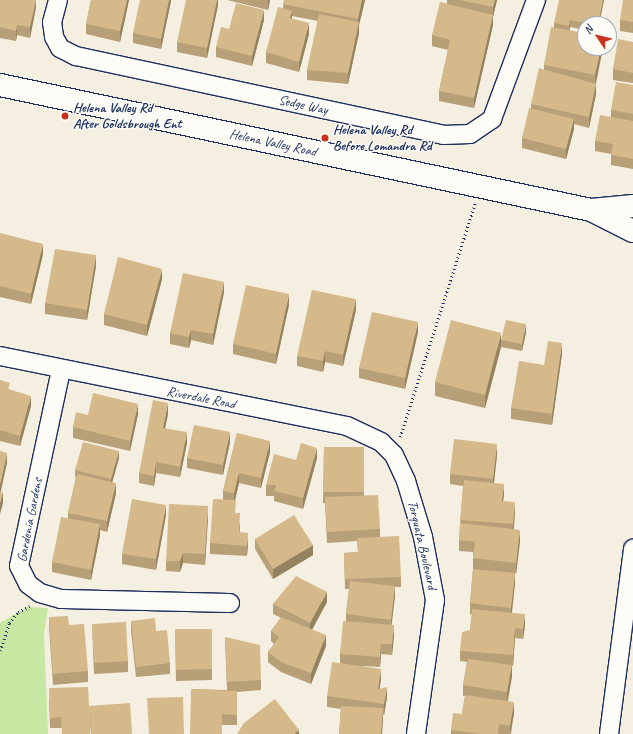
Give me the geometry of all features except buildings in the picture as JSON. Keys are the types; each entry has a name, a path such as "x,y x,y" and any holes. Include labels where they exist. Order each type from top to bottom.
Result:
{"street":[{"name":"Sedge Way","path":"58,0 52,22 54,38 60,48 76,56 443,135 470,134 492,119 536,0"},
{"name":"Helena Valley Road","path":"0,85 26,92 591,210 633,231"},
{"name":"Helena Valley Road","path":"0,90 26,92"},
{"name":"Helena Valley Road","path":"591,210 633,206"},
{"name":"Riverdale Road","path":"0,356 61,370 347,426 381,442 394,455"},
{"name":"Gardenia Gardens","path":"40,594 28,584 19,566 61,370"},
{"name":"Torquata Boulevard","path":"394,455 406,481 423,537 435,600 416,734"},
{"path":"609,734 630,591 633,549"},
{"path":"40,594 61,599 230,603"}],"path":[{"path":"394,455 481,187"},
{"path":"0,651 9,623 18,612 33,604 40,594"}],"green space":[{"path":"27,607 48,608 44,635 48,734 0,734 0,623"}],"place":[{"name":"Helena Valley Rd After Goldsbrough Ent","path":"65,116"},
{"name":"Helena Valley Rd Before Lomandra Rd","path":"325,138"}]}
